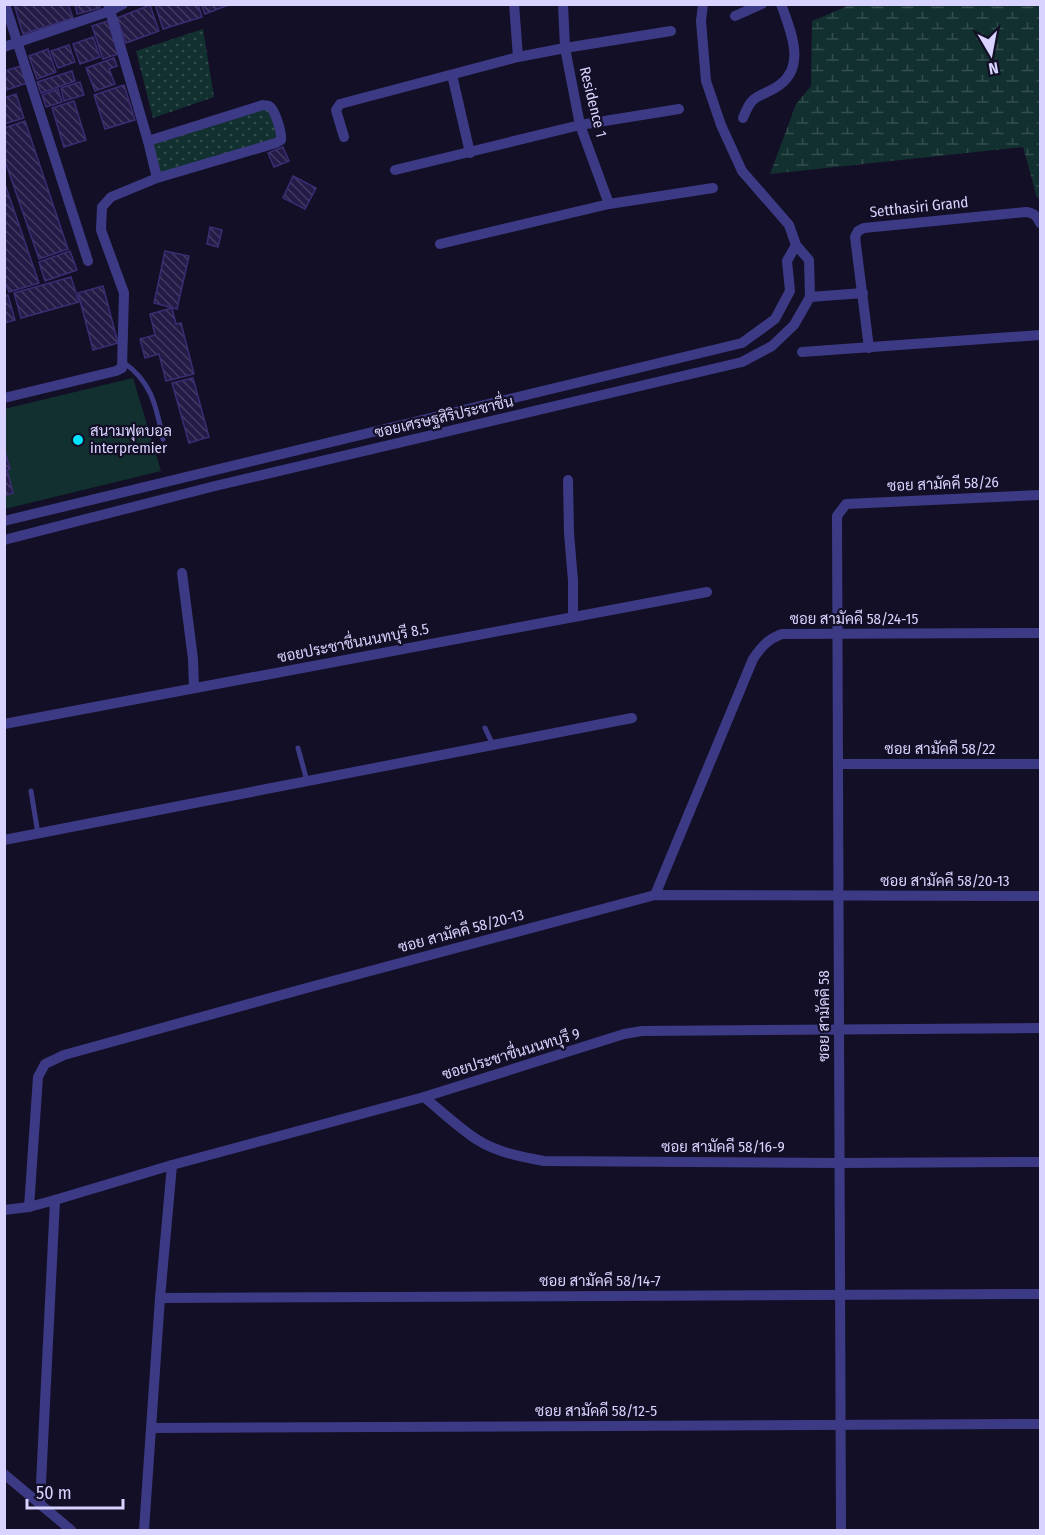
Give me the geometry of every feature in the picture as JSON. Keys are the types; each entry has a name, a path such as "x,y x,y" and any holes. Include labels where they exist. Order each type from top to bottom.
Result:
{"street":[{"path":"5,4 88,261"},
{"path":"4,47 123,4"},
{"path":"514,4 518,57"},
{"name":"Residence 1","path":"563,4 565,48 580,125 609,204"},
{"path":"702,4 705,81 721,125 742,171 789,225 796,245 809,260 810,297 863,293"},
{"path":"735,16 762,4"},
{"path":"743,118 754,97 776,87 788,77 794,60 794,40 781,4"},
{"path":"109,8 157,178"},
{"path":"344,137 336,110 340,104 518,57 671,31"},
{"path":"452,75 470,153"},
{"path":"4,398 122,368 124,293 101,230 102,207 111,197 157,178 276,143 281,140 282,135 273,110 263,105 148,141"},
{"path":"395,170 580,125 679,109"},
{"path":"440,244 609,204 713,188"},
{"name":"Setthasiri Grand","path":"869,348 855,237 858,231 864,228 1026,212 1038,217 1041,223"},
{"name":"ซอยเศรษฐสิริประชาชื่น","path":"4,521 742,343 775,319 790,291 787,261 796,245"},
{"name":"ซอยเศรษฐสิริประชาชื่น","path":"4,540 215,486 742,362 772,346 787,332 794,325 810,297"},
{"path":"802,352 1041,335"},
{"path":"568,480 573,617"},
{"name":"ซอย สามัคคี 58/26","path":"846,504 1041,495"},
{"name":"ซอย สามัคคี 58","path":"841,1530 837,516 846,504"},
{"path":"182,573 193,658 194,688"},
{"name":"ซอยประชาชื่นนนทบุรี 8.5","path":"4,724 707,592"},
{"name":"ซอย สามัคคี 58/24-15","path":"655,895 753,658 773,637 782,634 1041,633"},
{"path":"4,840 632,718"},
{"name":"ซอย สามัคคี 58/22","path":"839,764 1041,764"},
{"name":"ซอย สามัคคี 58/20-13","path":"29,1207 38,1077 45,1064 54,1059 291,992 655,895 1041,896"},
{"name":"ซอยประชาชื่นนนทบุรี 9","path":"4,1210 29,1207 172,1165 424,1097 624,1034 642,1031 1041,1028"},
{"name":"ซอย สามัคคี 58/16-9","path":"424,1097 476,1139 519,1157 544,1161 1041,1162"},
{"path":"144,1530 172,1165"},
{"path":"40,1504 55,1200"},
{"name":"ซอย สามัคคี 58/14-7","path":"160,1298 1041,1294"},
{"name":"ซอย สามัคคี 58/12-5","path":"152,1428 1041,1424"},
{"path":"4,1474 71,1530"}],"lane":[{"path":"123,362 138,373 150,393 158,412 163,439"},
{"path":"485,728 493,745"},
{"path":"298,748 307,781"},
{"path":"31,791 38,834"}],"green space":[{"path":"850,5 1040,5 1040,197 1037,198 1023,147 770,174 796,104 811,86 812,21"},
{"path":"203,29 214,97 153,118 136,51"},
{"path":"270,102 282,139 158,176 148,139"},
{"name":"สนามฟุตบอล interpremier","path":"133,378 161,471 5,509 4,409"}],"building":[{"path":"14,4 68,4 73,18 23,34"},
{"path":"75,4 99,4 100,8 77,14"},
{"path":"155,4 198,4 202,17 163,29"},
{"path":"201,4 231,4 205,14"},
{"path":"150,5 159,31 126,43 117,18"},
{"path":"108,21 118,54 103,59 92,26"},
{"path":"93,37 100,57 80,64 73,44"},
{"path":"69,45 75,62 58,68 51,51"},
{"path":"48,49 56,72 37,79 29,56"},
{"path":"114,58 117,66 109,69 115,84 95,91 86,68"},
{"path":"21,66 27,83 6,90 4,71"},
{"path":"72,71 75,81 41,93 37,82"},
{"path":"80,82 84,95 64,101 61,88"},
{"path":"124,85 135,120 105,129 94,95"},
{"path":"58,89 62,102 46,107 42,95"},
{"path":"16,94 24,118 4,124 4,98"},
{"path":"74,101 86,140 64,147 52,108"},
{"path":"25,121 68,249 39,259 4,158 4,128"},
{"path":"283,147 289,161 274,167 268,153"},
{"path":"293,176 316,188 305,209 283,198"},
{"path":"4,181 39,283 9,292 4,279"},
{"path":"210,227 222,230 218,247 207,244"},
{"path":"70,251 77,270 45,281 39,262"},
{"path":"165,251 189,256 177,309 154,303"},
{"path":"71,277 79,302 21,318 14,293"},
{"path":"103,286 118,343 93,350 78,293"},
{"path":"8,295 15,320 4,323 4,296"},
{"path":"172,308 176,324 181,323 194,374 166,381 159,354 145,358 140,339 155,335 150,314"},
{"path":"193,378 209,437 189,443 172,383"},
{"path":"6,455 13,493 4,496 4,456"}],"place":[{"name":"สนามฟุตบอล interpremier","path":"78,440"}]}
